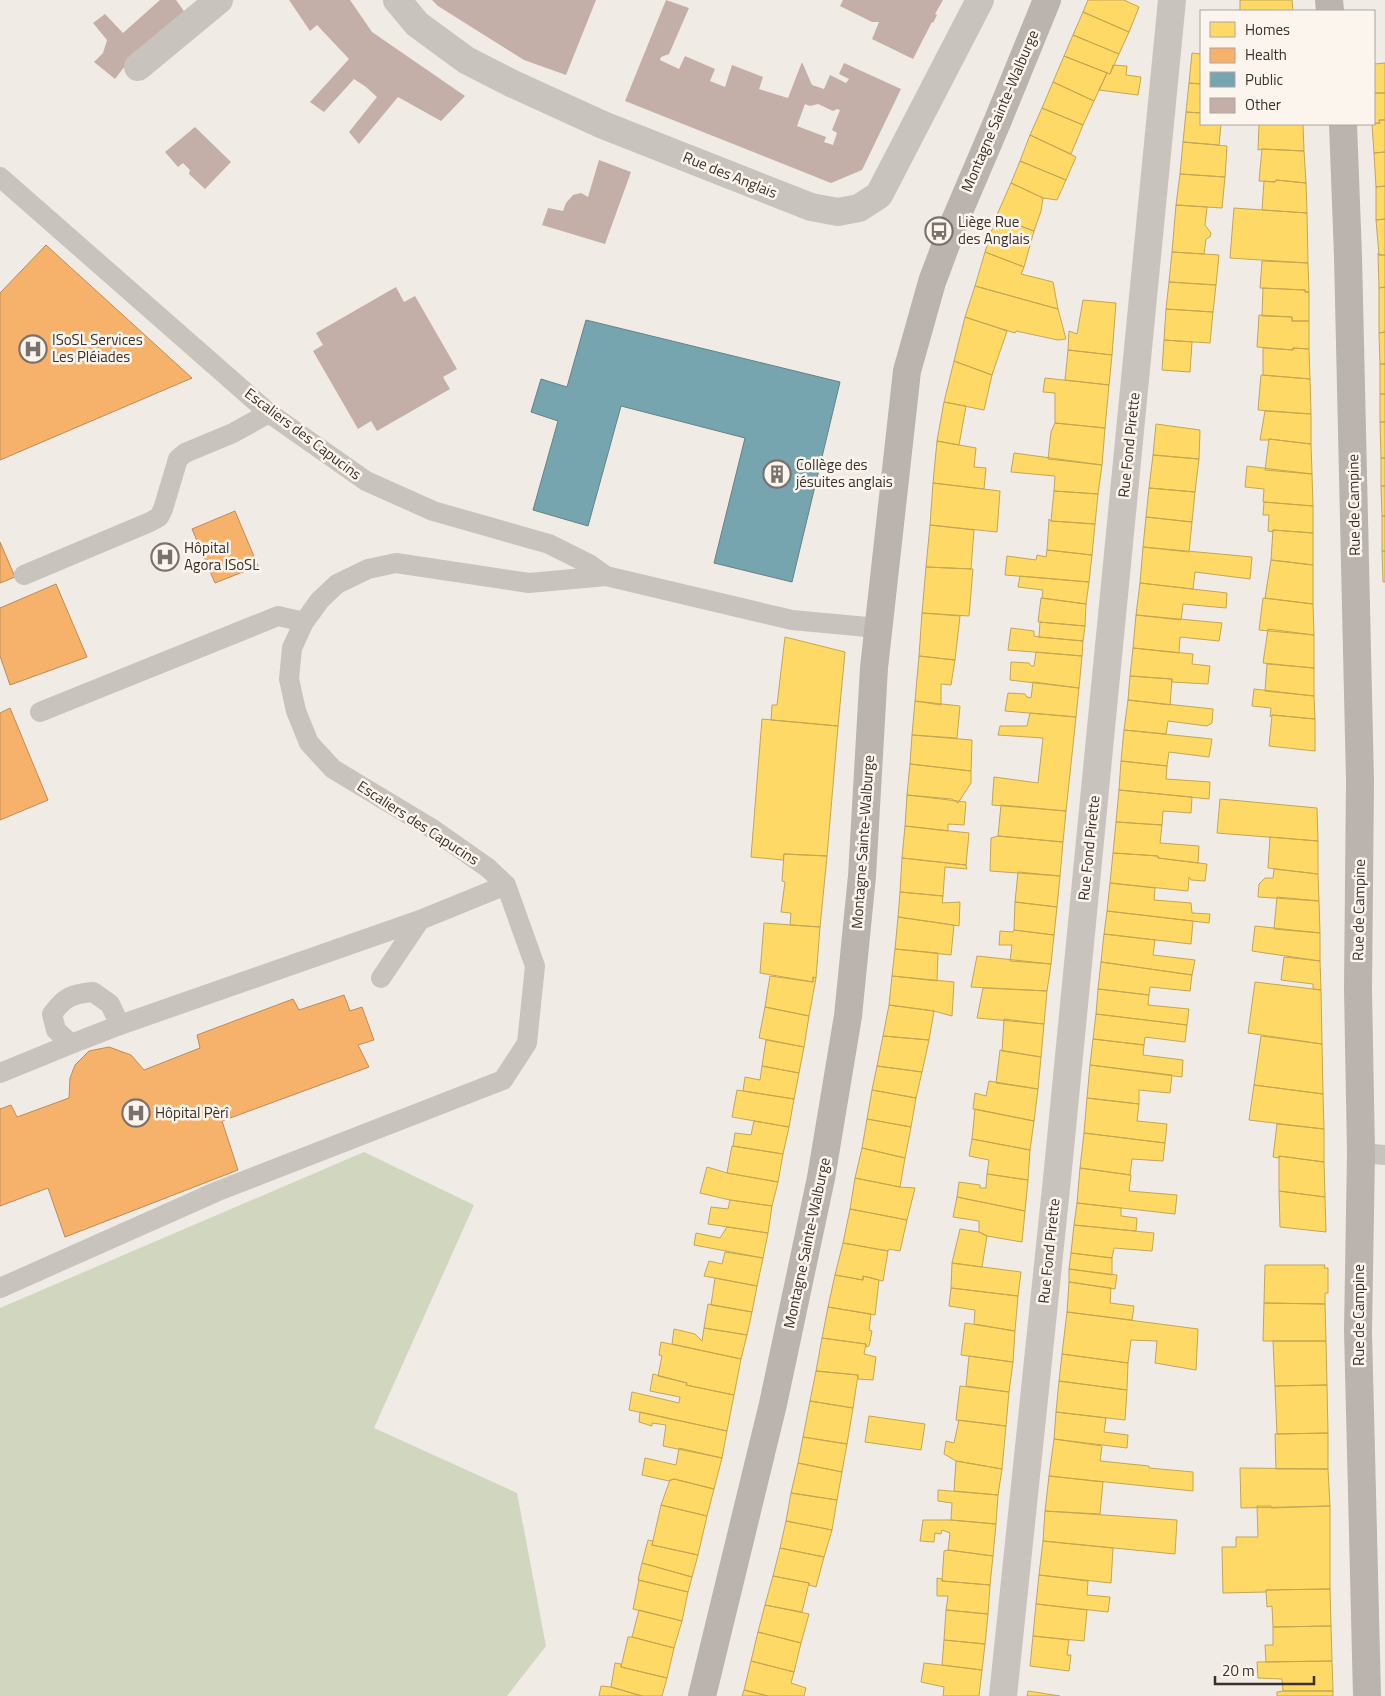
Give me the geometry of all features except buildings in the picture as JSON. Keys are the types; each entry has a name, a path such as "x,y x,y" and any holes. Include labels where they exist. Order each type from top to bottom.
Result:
{"street":[{"path":"138,67 219,0"},
{"name":"Rue des Anglais","path":"397,0 417,24 466,60 513,84 603,125 811,207 838,212 859,208 879,195 980,0"},
{"name":"Montagne Sainte-Walburge","path":"702,1696 773,1404 821,1178 847,1026 862,876 878,628 907,371 932,282 954,223 1047,0"},
{"name":"Rue Fond Pirette","path":"1003,1696 1058,1169 1172,0"},
{"name":"Rue de Campine","path":"1343,125 1348,256 1360,781 1358,989 1373,1154 1358,1331 1367,1696"}],"lane":[{"name":"Escaliers des Capucins","path":"0,177 269,413 366,481 433,511 549,544 589,564 606,576"},
{"path":"24,575 150,522 159,516 163,509 178,459 186,453 233,433 269,413"},
{"name":"Escaliers des Capucins","path":"506,885 488,868 431,828 333,769 309,743 296,711 290,679 292,648 304,622 320,600 337,584 368,569 396,563 529,583 606,576 792,620 878,628"},
{"path":"40,712 278,616 304,622"},
{"path":"0,1073 120,1025 420,920 506,885 535,966 527,1043 503,1080 218,1191 0,1288"},
{"path":"381,978 420,920"},
{"path":"71,1044 56,1030 52,1014 62,1002 75,994 93,992 110,1004 120,1025"}],"green space":[{"path":"364,1152 474,1205 374,1428 517,1493 546,1646 507,1696 0,1696 0,1308"}],"place":[{"name":"Liège Rue des Anglais","path":"939,231"},
{"name":"ISoSL Services Les Pléiades","path":"33,349"},
{"name":"Collège des jésuites anglais","path":"777,474"},
{"name":"Hôpital Agora ISoSL","path":"165,557"},
{"name":"Hôpital Pèrî","path":"136,1113"}]}
